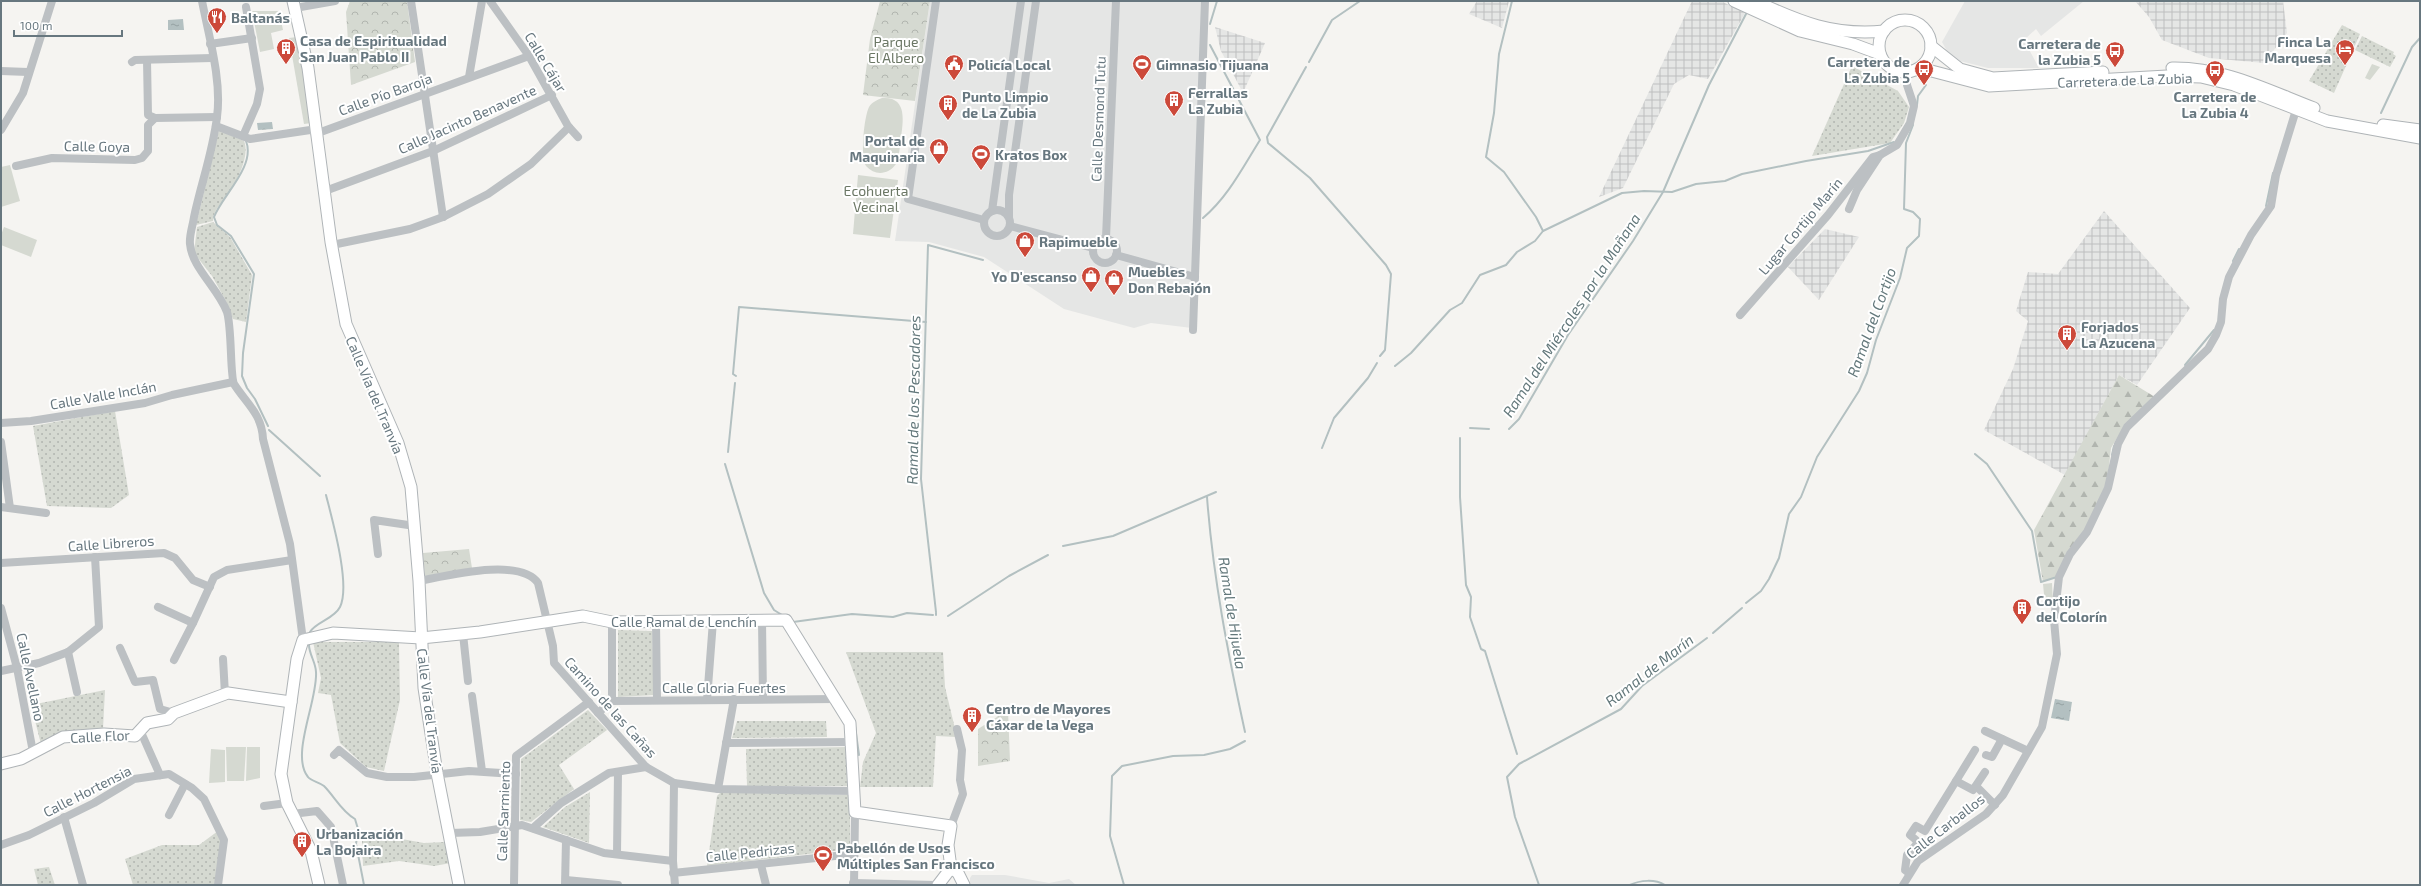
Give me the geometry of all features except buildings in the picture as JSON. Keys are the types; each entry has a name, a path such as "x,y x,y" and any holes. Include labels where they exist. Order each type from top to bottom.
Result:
{"street":[{"path":"1,130 23,93 28,72 52,1"},
{"path":"202,1 219,96 216,126 189,243 193,260 217,291 227,312 231,334 233,382 250,403 262,429 292,560 302,640 297,659 281,774 287,803 311,851 319,885"},
{"path":"294,5 335,1"},
{"path":"411,1 443,215"},
{"path":"469,77 482,1"},
{"name":"Calle Cájar","path":"490,1 529,56 568,126 578,137"},
{"path":"936,1 908,199 984,220"},
{"path":"984,220 992,211 1021,1"},
{"path":"984,220 987,232 994,236 1006,233 1010,226 1009,195 1036,1"},
{"name":"Calle Desmond Tutu","path":"1106,238 1116,1"},
{"path":"1193,330 1205,1"},
{"path":"1734,1 1800,31 1859,45 1880,54 1892,68 1907,72 1920,68 1929,56 1931,46 1926,30 1913,21 1897,22 1884,31 1855,34 1836,31 1791,17 1756,1"},
{"name":"Calle Vía del Tranvía","path":"294,5 308,68 318,131 332,243 346,324 398,443 411,487 419,581 424,688 459,885"},
{"path":"243,136 255,108 260,89 246,7"},
{"path":"1880,54 1880,41 1884,31"},
{"path":"210,44 252,38"},
{"name":"Carretera de La Zubia","path":"1931,46 1960,69 1993,78 2170,68 2204,69 2230,75 2329,114 2420,130"},
{"name":"Calle Pío Baroja","path":"216,126 243,136 255,138 318,131 529,56"},
{"path":"132,62 147,60 212,58"},
{"path":"147,60 148,115 155,118 217,117"},
{"name":"Carretera de La Zubia","path":"1920,68 1989,86 2166,76 2201,76 2234,85 2296,110 2344,125 2420,138"},
{"path":"1,71 28,72"},
{"name":"Lugar Cortijo Marín","path":"1740,315 1828,215 1874,157 1897,145 1910,123 1914,106 1907,85 1907,72"},
{"name":"Calle Jacinto Benavente","path":"325,191 433,151 552,95"},
{"name":"Calle Carballos","path":"1903,885 1909,873 1924,857 1986,814 1994,805 2013,778 2042,727 2057,654 2054,609 2061,570 2070,554 2087,532 2108,488 2115,453 2123,434 2208,349 2216,335 2229,277 2251,235 2271,206 2276,175 2296,110"},
{"name":"Calle Goya","path":"16,166 52,158 135,160 142,158 148,151 148,125 155,118"},
{"path":"332,243 409,225 443,215 487,190 530,160 568,126"},
{"name":"Lugar Cortijo Marín","path":"1849,208 1857,190 1880,155"},
{"path":"992,211 1000,210 1009,217"},
{"path":"1010,226 1093,248"},
{"path":"1106,238 1116,246 1116,254 1110,262 1101,263 1094,257 1093,248 1098,241 1106,238"},
{"path":"1116,254 1194,277"},
{"name":"Calle Valle Inclán","path":"1,423 31,421 145,403 172,395 233,382"},
{"path":"1,442 10,508"},
{"path":"1,507 46,513"},
{"path":"378,554 374,520 415,526"},
{"name":"Calle Libreros","path":"1,563 164,553 175,558 193,580 210,587"},
{"path":"1,672 68,652 99,627 95,557"},
{"path":"174,660 214,577 227,570 292,560"},
{"name":"Camino de las Cañas","path":"419,581 474,571 499,570 513,571 534,577 538,583 546,622 553,646 554,663 646,768 674,783 718,789 854,791"},
{"path":"158,607 193,623"},
{"name":"Calle Avellano","path":"1,608 5,631 17,668 33,752"},
{"name":"Calle Ramal de Lenchín","path":"302,640 333,633 421,638 463,634 583,616 612,622 786,620 836,699"},
{"path":"762,620 763,699"},
{"path":"707,700 714,621"},
{"path":"598,713 612,700 612,622"},
{"path":"656,622 657,700"},
{"path":"463,634 468,680"},
{"path":"120,648 135,682 153,680 160,709 174,713"},
{"path":"68,652 77,692"},
{"path":"223,659 225,694"},
{"name":"Calle Flor","path":"1,764 21,758 63,737 104,734 135,736 147,723 168,719 174,713 228,693 291,702"},
{"path":"472,696 482,771"},
{"path":"836,699 850,723 852,742 855,812 854,884 937,885 951,868"},
{"name":"Calle Gloria Fuertes","path":"612,700 836,699"},
{"path":"718,789 734,700"},
{"name":"Calle Sarmiento","path":"514,885 516,756 589,702"},
{"path":"957,729 962,750 960,780 963,794 951,826 948,845 951,868 961,877 964,885"},
{"path":"140,730 160,775"},
{"path":"1985,731 2028,751"},
{"path":"1986,755 1992,757 2002,739"},
{"path":"726,743 852,742"},
{"path":"334,755 339,750 367,773 387,777 414,777 438,773 482,771 516,774"},
{"path":"1909,873 1905,870 1905,860 1907,855 1917,844 1916,840 1910,835 1916,826 1925,831 1975,750"},
{"path":"532,828 561,803 609,773 646,768"},
{"path":"617,854 618,772"},
{"path":"1956,781 1970,790 1973,790 1985,772"},
{"name":"Calle Hortensia","path":"1,845 28,835 94,803 134,779 169,774 204,799 224,840 218,885"},
{"path":"674,783 673,873 675,885"},
{"path":"169,815 185,784"},
{"path":"1976,786 1994,805"},
{"path":"264,806 287,803"},
{"path":"292,814 317,811 331,827 343,885"},
{"path":"855,812 951,826"},
{"path":"64,817 83,885"},
{"path":"450,833 480,832 522,825 604,853 673,862"},
{"path":"566,840 566,882 618,885"},
{"name":"Calle Pedrizas","path":"673,873 761,865 854,854"},
{"path":"761,865 766,885"}],"shaded area":[{"path":"930,1 1208,1 1192,328 1151,323 1134,328 1064,309 984,257 929,242 895,241"},
{"path":"1477,1 1509,1 1502,28 1469,14"},
{"path":"1692,1 1721,1 1745,13 1708,79 1689,75 1674,84 1623,188 1599,197"},
{"path":"1965,1 2084,1 2041,36 2036,29 2024,40 2039,68 1988,68 1960,61 1947,51 1942,42"},
{"path":"2135,1 2283,1 2287,33 2264,63 2209,58 2162,40 2149,17"},
{"path":"1215,27 1265,43 1243,93 1221,51"},
{"path":"2104,211 2190,308 2137,385 2119,375 2065,475 1984,430 2013,369 2028,321 2016,311 2028,272 2058,274"},
{"path":"1825,229 1859,237 1819,300 1788,267"},
{"path":"972,875 1005,875 1049,883 1069,879 1076,885 970,885 970,878"}],"green space":[{"path":"350,1 407,1 415,62 351,85 346,12"},
{"name":"Parque El Albero","path":"880,1 930,1 915,101 863,95 870,39"},
{"path":"252,11 279,11 283,30 271,33 274,49 260,52"},
{"path":"2342,25 2360,34 2334,93 2309,81"},
{"path":"2362,36 2394,52 2393,54 2396,56 2390,67 2355,50"},
{"path":"297,37 312,123 304,124 289,38"},
{"path":"2372,64 2380,67 2370,80 2365,78"},
{"path":"1852,66 1898,91 1909,107 1904,123 1890,143 1812,156"},
{"path":"882,98 890,98 896,101 900,106 903,125 896,164 893,168 885,172 877,173 866,166 864,161 863,137 869,107 873,102"},
{"path":"219,130 244,141 244,160 233,186 217,209 213,217 213,221 196,225"},
{"path":"10,165 20,201 1,207 1,167"},
{"name":"Ecohuerta Vecinal","path":"858,175 898,180 890,238 853,234"},
{"path":"213,222 230,237 252,275 246,322 233,319 226,301 212,276 194,253 197,227"},
{"path":"4,227 37,240 31,257 1,245 1,235"},
{"path":"2119,375 2155,397 2123,428 2111,448 2107,484 2085,532 2058,576 2043,582 2034,530"},
{"path":"115,411 129,495 111,508 47,506 33,426"},
{"path":"469,549 472,568 425,576 423,553"},
{"path":"2052,583 2053,604 2045,605 2043,584"},
{"path":"618,630 652,631 654,695 618,697"},
{"path":"313,642 399,642 400,700 384,771 366,767 340,743 331,695 318,693 321,678"},
{"path":"846,652 943,652 945,687 957,737 936,736 933,787 860,787 863,762 876,733"},
{"path":"105,690 103,729 41,744 31,705"},
{"path":"588,710 607,730 559,765 574,789 531,822 520,820 521,759"},
{"path":"1008,710 1010,761 978,766 978,729"},
{"path":"737,721 826,721 827,737 732,738"},
{"path":"226,747 246,747 244,781 227,781"},
{"path":"247,747 260,747 260,778 246,781"},
{"path":"846,747 847,786 747,786 746,749"},
{"path":"211,749 225,750 225,782 209,783"},
{"path":"590,792 589,843 543,827 565,807"},
{"path":"721,792 850,795 850,849 707,866 717,796"},
{"path":"218,831 222,842 215,885 133,885 125,859 162,845 199,845"},
{"path":"385,836 424,843 445,842 451,863 434,866 399,861 363,866 362,840"},
{"path":"49,867 55,885 38,885 34,869"}],"water":[{"path":"183,19 184,30 168,30 168,20"},
{"path":"272,122 273,129 258,130 257,123"},
{"path":"2055,699 2072,702 2069,721 2051,718"}],"waterway":[{"path":"1210,24 1217,1"},
{"path":"1309,62 1332,20 1360,1"},
{"path":"1512,1 1499,54 1494,113 1486,157 1504,172 1536,217 1543,231"},
{"name":"Ramal del Miércoles por la Mañana","path":"1509,429 1519,419 1568,335 1633,241 1663,192 1709,85 1746,14"},
{"path":"2381,113 2412,47 2420,38"},
{"path":"1203,218 1228,191 1260,140 1210,45"},
{"path":"1306,67 1267,137 1268,143 1310,178 1386,265 1391,274 1385,350 1380,356"},
{"name":"Ramal del Cortijo","path":"1917,105 1918,96 1926,85"},
{"name":"Ramal del Cortijo","path":"1746,603 1761,591 1769,579 1779,558 1789,514 1801,497 1817,457 1859,391 1867,373 1876,340 1900,278 1907,248 1919,236 1920,219 1913,212 1904,209 1906,143 1913,125"},
{"path":"246,141 248,151 242,170 214,217 217,225 231,236 254,274 243,353 242,376 268,426"},
{"name":"Ramal del Miércoles por la Mañana","path":"1395,366 1411,353 1450,310 1462,303 1480,275 1506,265 1517,252 1535,241 1543,231 1622,193 1644,191 1672,192 1696,184 1725,181 1742,174 1806,161 1868,151 1894,142"},
{"path":"2266,206 2273,173"},
{"name":"Ramal de los Pescadores","path":"936,612 921,479 928,245 983,260"},
{"path":"2233,261 2239,249"},
{"path":"736,376 733,374 739,307 926,322"},
{"path":"2185,365 2214,330"},
{"path":"1322,448 1334,418 1368,378 1377,363"},
{"path":"728,452 735,383"},
{"name":"Ramal del Miércoles por la Mañana","path":"1470,428 1489,429"},
{"path":"269,430 320,476"},
{"path":"1460,438 1460,497 1466,585 1471,597 1470,617 1481,649 1485,651 1517,754"},
{"path":"2112,455 2114,446"},
{"path":"1975,454 1987,464 2032,531 2041,582 2057,577"},
{"path":"725,464 764,593 774,610 782,615"},
{"path":"1063,546 1113,536 1216,492"},
{"path":"310,632 316,626 334,615 340,607 343,597 342,568 336,535 326,495"},
{"name":"Ramal de Hijuela","path":"1207,497 1217,586 1245,732"},
{"path":"948,616 1009,576 1048,555"},
{"name":"Ramal de Marín","path":"1713,633 1742,608"},
{"path":"793,622 852,614 893,617 907,613 933,615"},
{"name":"Ramal de Marín","path":"1539,885 1515,817 1507,777 1519,764 1621,709 1642,686 1707,638"},
{"path":"309,645 316,672 313,697 303,741 303,767 308,777 324,786 342,808 355,819 358,829 356,844 364,885"},
{"path":"854,719 859,755"},
{"path":"1124,885 1110,836 1112,776 1122,766 1173,756 1204,755 1230,749 1245,741"},
{"path":"1630,885 1648,881 1665,885"}],"place":[{"name":"Baltanás","path":"217,34"},
{"name":"Casa de Espiritualidad San Juan Pablo II","path":"286,65"},
{"name":"Finca La Marquesa","path":"2345,66"},
{"name":"Carretera de la Zubia 5","path":"2115,68"},
{"name":"Policía Local","path":"954,81"},
{"name":"Gimnasio Tijuana","path":"1142,81"},
{"name":"Carretera de La Zubia 5","path":"1924,86"},
{"name":"Carretera de La Zubia 4","path":"2215,87"},
{"name":"Ferrallas La Zubia","path":"1174,117"},
{"name":"Punto Limpio de La Zubia","path":"948,121"},
{"name":"Portal de Maquinaria","path":"939,165"},
{"name":"Kratos Box","path":"981,171"},
{"name":"Rapimueble","path":"1025,258"},
{"name":"Yo D'escanso","path":"1091,293"},
{"name":"Muebles Don Rebajón","path":"1114,296"},
{"name":"Forjados La Azucena","path":"2067,351"},
{"name":"Cortijo del Colorín","path":"2022,625"},
{"name":"Centro de Mayores Cáxar de la Vega","path":"972,733"},
{"name":"Urbanización La Bojaira","path":"302,858"},
{"name":"Pabellón de Usos Múltiples San Francisco","path":"823,872"}]}
